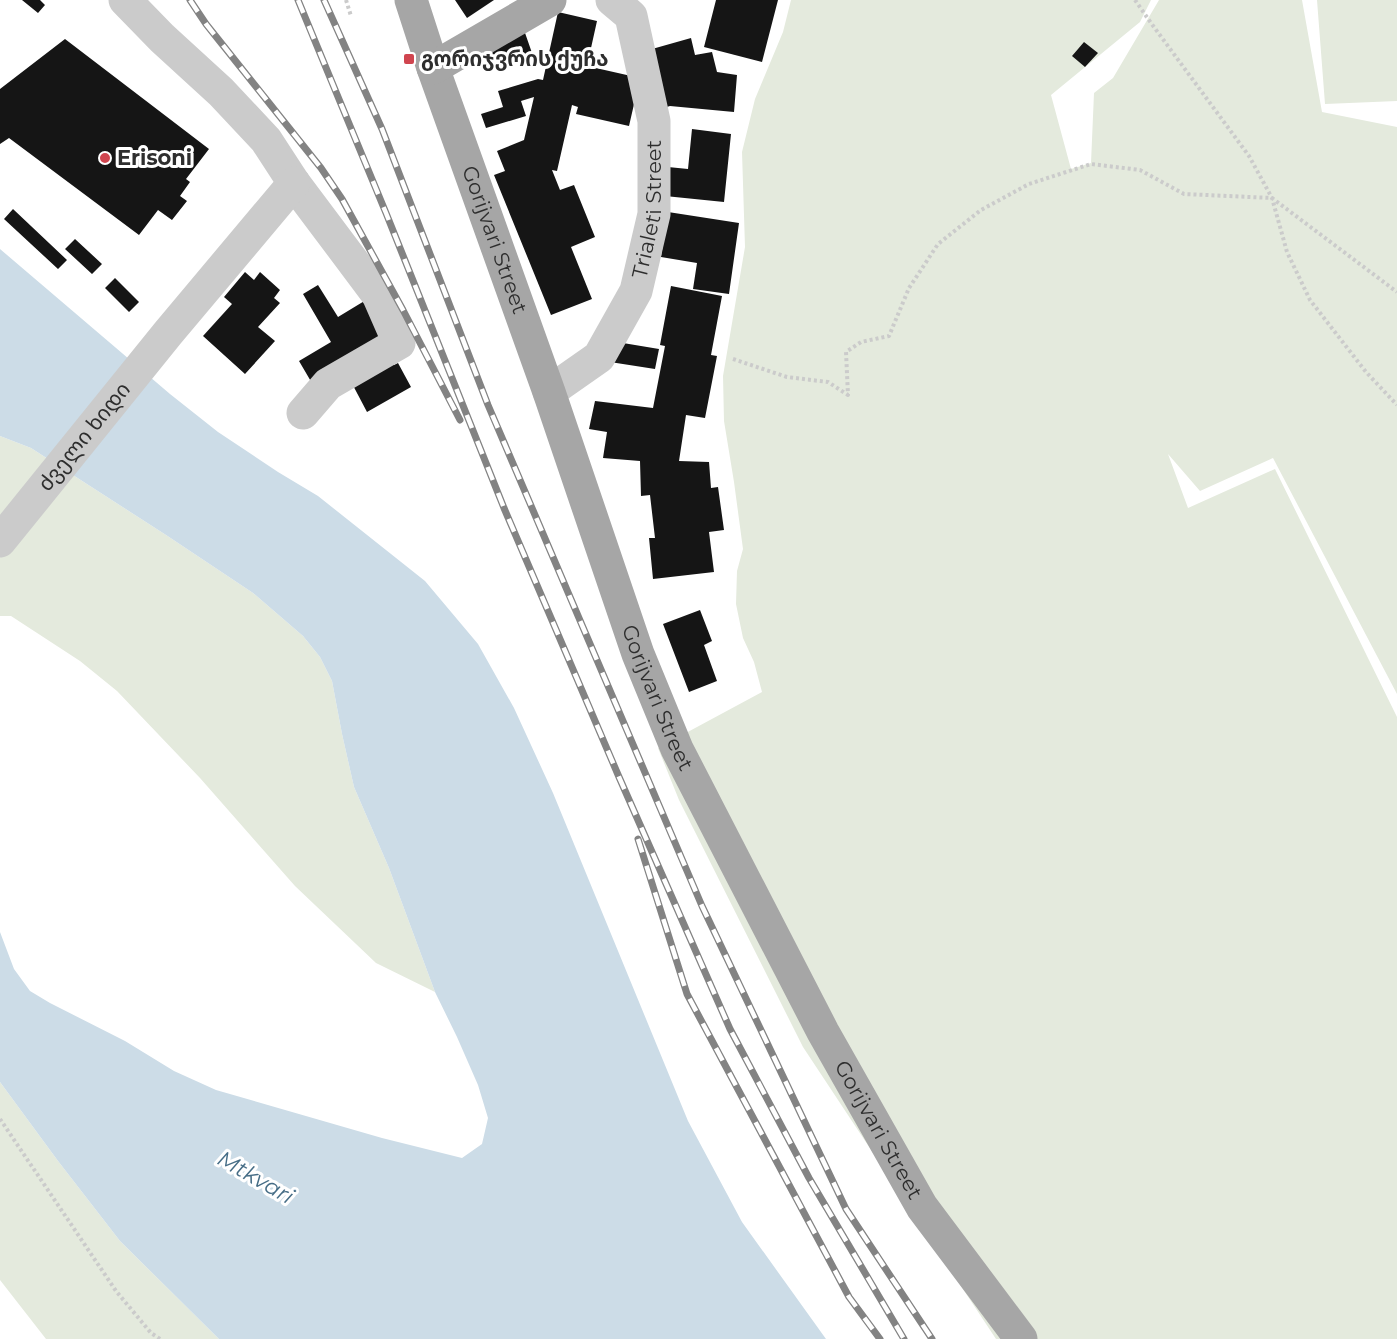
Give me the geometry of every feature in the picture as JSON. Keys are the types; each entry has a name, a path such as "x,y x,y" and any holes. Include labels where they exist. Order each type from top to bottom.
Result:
{"main road":[{"name":"Gorijvari Street","path":"411,0 433,68 549,392 638,654 677,749 823,1032 922,1207 1021,1339"},
{"path":"433,68 550,0"}],"street":[{"path":"125,0 162,39 221,92 266,141 294,183 378,295 399,343 328,384 303,413"},
{"name":"Trialeti Street","path":"549,392 599,357 636,291 654,214 654,121 631,16 612,0"},
{"name":"ძველი ხიდი","path":"0,541 168,333 294,183"}],"path":[{"path":"346,0 351,16"},
{"path":"1135,0 1249,156 1272,198 1287,252 1310,300 1366,372 1397,405"},
{"path":"733,360 788,377 828,382 848,395 846,352 861,342 889,336 909,288 938,244 981,210 1029,184 1091,164 1140,171 1184,194 1272,198 1397,292"},
{"path":"0,1119 116,1291 151,1333 160,1339"}],"shaded area":[{"path":"791,0 1151,0 1140,22 1051,95 1071,169 1091,163 1094,93 1113,78 1159,0 1302,0 1322,112 1397,127 1397,694 1273,458 1200,491 1168,454 1188,508 1275,469 1397,717 1397,1339 996,1339 803,1047 679,800 658,748 762,692 754,662 743,638 736,604 737,571 743,549 724,421 723,376 745,247 742,152 755,99 783,32"},
{"path":"1317,0 1397,0 1397,101 1325,104"},
{"path":"0,436 31,448 253,593 303,636 320,657 332,681 354,787 389,868 435,992 376,963 295,886 200,778 117,691 80,661 11,616 0,616"},
{"path":"0,1082 120,1241 219,1339 46,1339 0,1280"}],"water":[{"name":"Mtkvari","path":"0,249 218,432 318,496 425,581 478,644 514,708 553,793 688,1121 742,1222 826,1339 219,1339 120,1241 58,1161 0,1082 0,932 14,969 30,991 125,1041 174,1071 216,1090 382,1138 462,1158 482,1144 488,1118 478,1085 435,992 389,868 354,787 332,681 320,657 303,636 253,593 31,448 0,436"}],"building":[{"path":"22,0 40,0 45,5 38,13"},
{"path":"455,0 494,0 467,18"},
{"path":"716,0 778,0 762,62 704,47"},
{"path":"558,12 597,21 587,66 640,78 629,126 576,114 578,107 572,105 557,171 552,170 560,190 574,185 595,237 571,247 592,299 551,315 494,175 505,171 497,151 524,140 534,97 521,101 526,116 486,128 481,114 503,107 498,91 538,79 543,80"},
{"path":"524,30 532,53 490,64 485,45"},
{"path":"691,38 695,55 712,52 717,72 737,75 734,112 670,106 660,109 645,51"},
{"path":"65,39 209,149 186,179 190,182 180,196 187,201 172,220 158,210 139,235 9,138 0,144 0,89"},
{"path":"1084,42 1098,53 1085,67 1072,56"},
{"path":"692,129 731,134 724,202 665,196 668,167 688,169"},
{"path":"13,209 67,260 58,269 4,219"},
{"path":"668,212 739,223 729,294 693,289 697,263 661,257"},
{"path":"75,239 102,264 92,274 65,249"},
{"path":"245,272 254,280 260,272 280,290 274,298 280,303 258,327 275,341 245,374 203,336 232,304 224,297"},
{"path":"115,278 139,302 129,312 105,288"},
{"path":"318,285 338,317 366,300 393,343 316,390 299,361 331,342 303,294"},
{"path":"671,286 722,296 711,355 717,356 705,418 686,415 679,461 709,462 711,488 718,487 724,530 709,532 714,572 653,579 649,538 655,538 650,495 641,496 640,461 603,458 607,432 589,429 595,401 653,408 665,346 660,345"},
{"path":"623,343 659,349 655,369 610,362"},
{"path":"387,352 394,365 398,363 411,387 367,412 347,374"},
{"path":"700,610 712,641 704,645 717,681 689,692 663,624"}],"railway":[{"path":"190,0 206,24 321,168 342,199 460,420"},
{"path":"298,0 504,508 730,1029 809,1178 904,1339"},
{"path":"324,0 382,129 488,405 702,906 846,1209 932,1339"},
{"path":"638,839 687,994 849,1297 880,1339"}],"place":[{"name":"გორიჯვრის ქუჩა","path":"409,59"},
{"name":"Erisoni","path":"105,158"}]}
